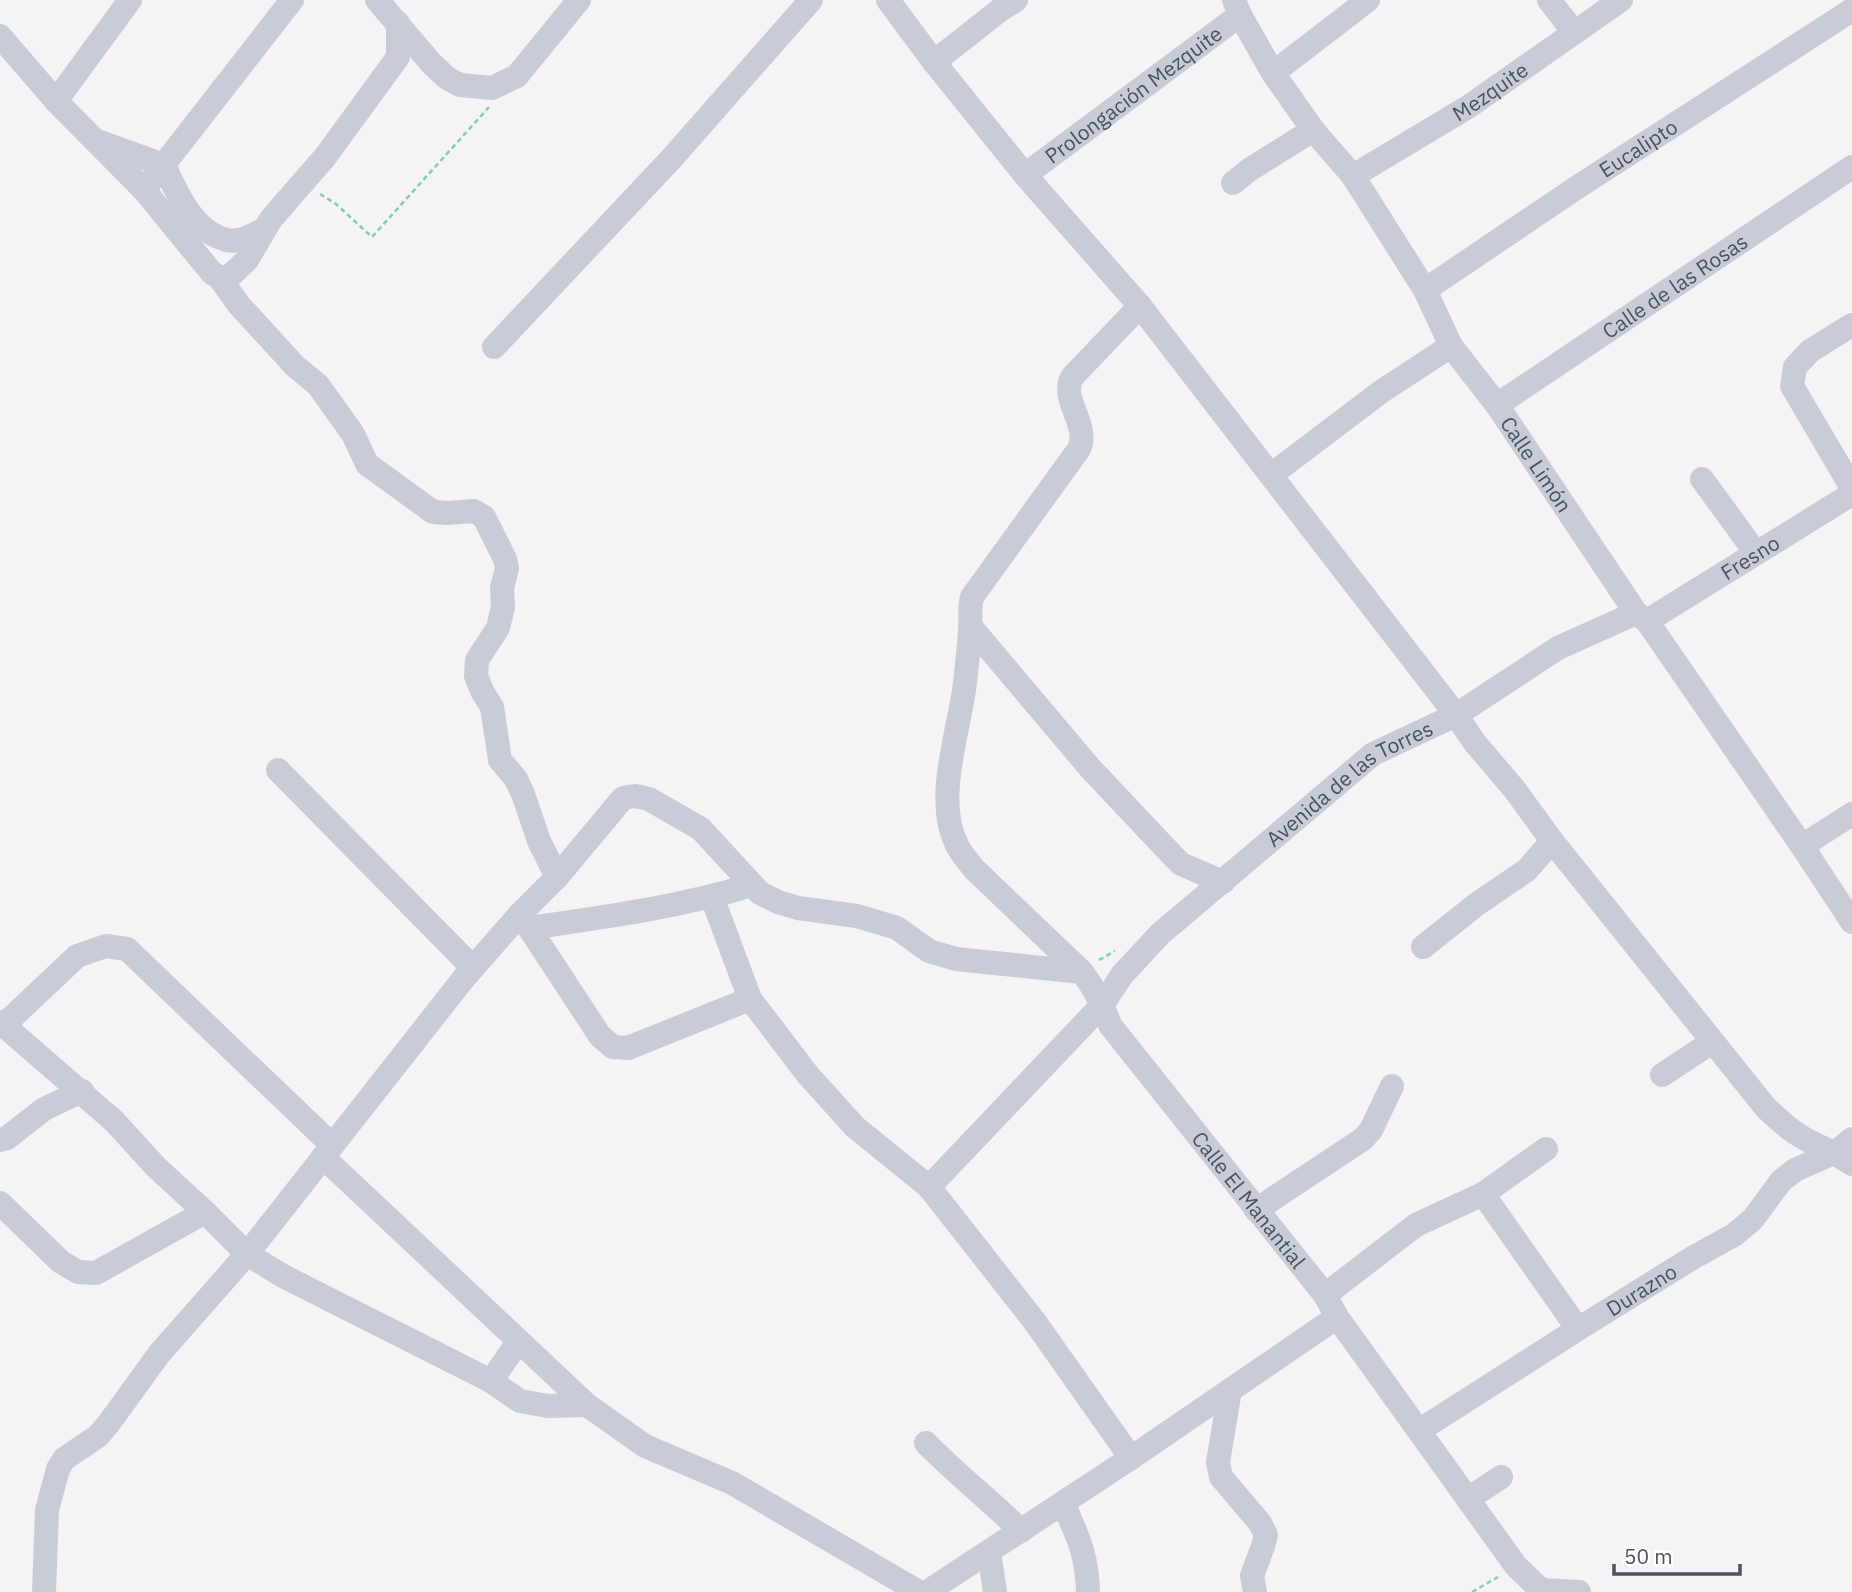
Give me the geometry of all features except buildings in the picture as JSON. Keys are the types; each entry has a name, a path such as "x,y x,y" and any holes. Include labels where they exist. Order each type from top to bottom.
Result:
{"street":[{"path":"56,101 130,0"},
{"path":"144,190 292,0"},
{"path":"377,0 447,78 460,85 492,88 517,76 579,0"},
{"path":"494,347 672,158 811,0"},
{"path":"888,0 1025,175 1140,306 1475,743 1766,1108 1795,1133 1814,1144 1847,1152"},
{"path":"934,62 1016,0"},
{"path":"1273,73 1368,0"},
{"path":"1549,0 1574,32"},
{"name":"Mezquite","path":"1353,176 1468,107 1621,0"},
{"name":"Calle Limón","path":"1237,8 1273,73 1313,130 1353,176 1425,290 1451,346 1497,405 1852,922"},
{"name":"Prolongación Mezquite","path":"1025,175 1237,8"},
{"name":"Eucalipto","path":"1425,290 1576,188 1852,10"},
{"path":"219,277 230,275 247,260 264,229 325,157 398,57 398,23"},
{"path":"0,36 56,101 144,190 212,273 219,277 295,366 318,385 353,435 367,464 433,512 474,510 484,517 507,568 498,628 477,660 476,676 492,707 500,760 516,779 539,841 557,877"},
{"path":"398,57 432,64"},
{"path":"1233,183 1313,130"},
{"path":"93,139 164,165 180,197 195,220 204,228 232,241 251,237 264,229"},
{"name":"Calle de las Rosas","path":"1497,405 1852,167"},
{"name":"Calle El Manantial","path":"1140,306 1072,377 1068,390 1082,429 1082,443 974,592 970,605 971,627 963,699 947,787 949,819 958,847 974,869 1082,972 1093,986 1110,1025 1325,1295 1337,1317 1516,1566 1542,1591"},
{"path":"1852,325 1810,351 1795,367 1792,386 1852,488"},
{"path":"1271,475 1382,391 1451,346"},
{"path":"1702,479 1756,553"},
{"name":"Fresno","path":"1642,617 1756,553 1852,494"},
{"name":"Avenida de las Torres","path":"929,1187 1102,1004 1122,975 1160,934 1373,754 1456,715 1558,648 1642,617"},
{"path":"971,627 1090,768 1181,864 1223,882"},
{"path":"278,770 473,968"},
{"path":"44,1592 47,1510 58,1469 64,1460 98,1436 109,1423 159,1354 247,1254 473,968 525,921 557,877 623,798 635,796 649,799 701,830 760,893 778,902 798,908 857,916 897,928 929,951 956,959 1082,972"},
{"path":"1802,846 1852,814"},
{"path":"1423,947 1477,904 1527,870 1552,841"},
{"path":"525,921 629,913 712,897 752,885"},
{"path":"712,897 750,999 808,1075 855,1127 929,1187 1035,1322 1131,1458"},
{"path":"525,921 600,1036 613,1047 628,1048 750,999"},
{"path":"587,1405 548,1406 520,1401 491,1381 283,1276 247,1254 156,1167 114,1121 2,1023 77,956 106,946 127,949 518,1342 587,1405 645,1446 732,1483 934,1590 1337,1317"},
{"path":"1662,1075 1712,1042"},
{"path":"1256,1210 1363,1139 1371,1130 1392,1086"},
{"path":"0,1140 7,1138 44,1109 82,1091"},
{"path":"1325,1295 1416,1226 1483,1194 1546,1149"},
{"name":"Durazno","path":"1420,1430 1578,1329 1734,1235 1753,1219 1781,1181 1795,1170 1847,1152"},
{"path":"1483,1194 1578,1329"},
{"path":"0,1203 61,1262 78,1272 96,1273 205,1212"},
{"path":"491,1381 518,1342"},
{"path":"1230,1390 1218,1462 1221,1477 1260,1523 1266,1535 1252,1576 1255,1592"},
{"path":"926,1443 952,1470 996,1506 1021,1531"},
{"path":"1468,1499 1501,1478"},
{"path":"1063,1503 1083,1548 1088,1571 1088,1592"},
{"path":"989,1552 995,1592"},
{"path":"1542,1591 1579,1592"}],"path":[{"path":"303,182 336,204 372,237 490,107"},
{"path":"1472,1592 1516,1566"}]}
